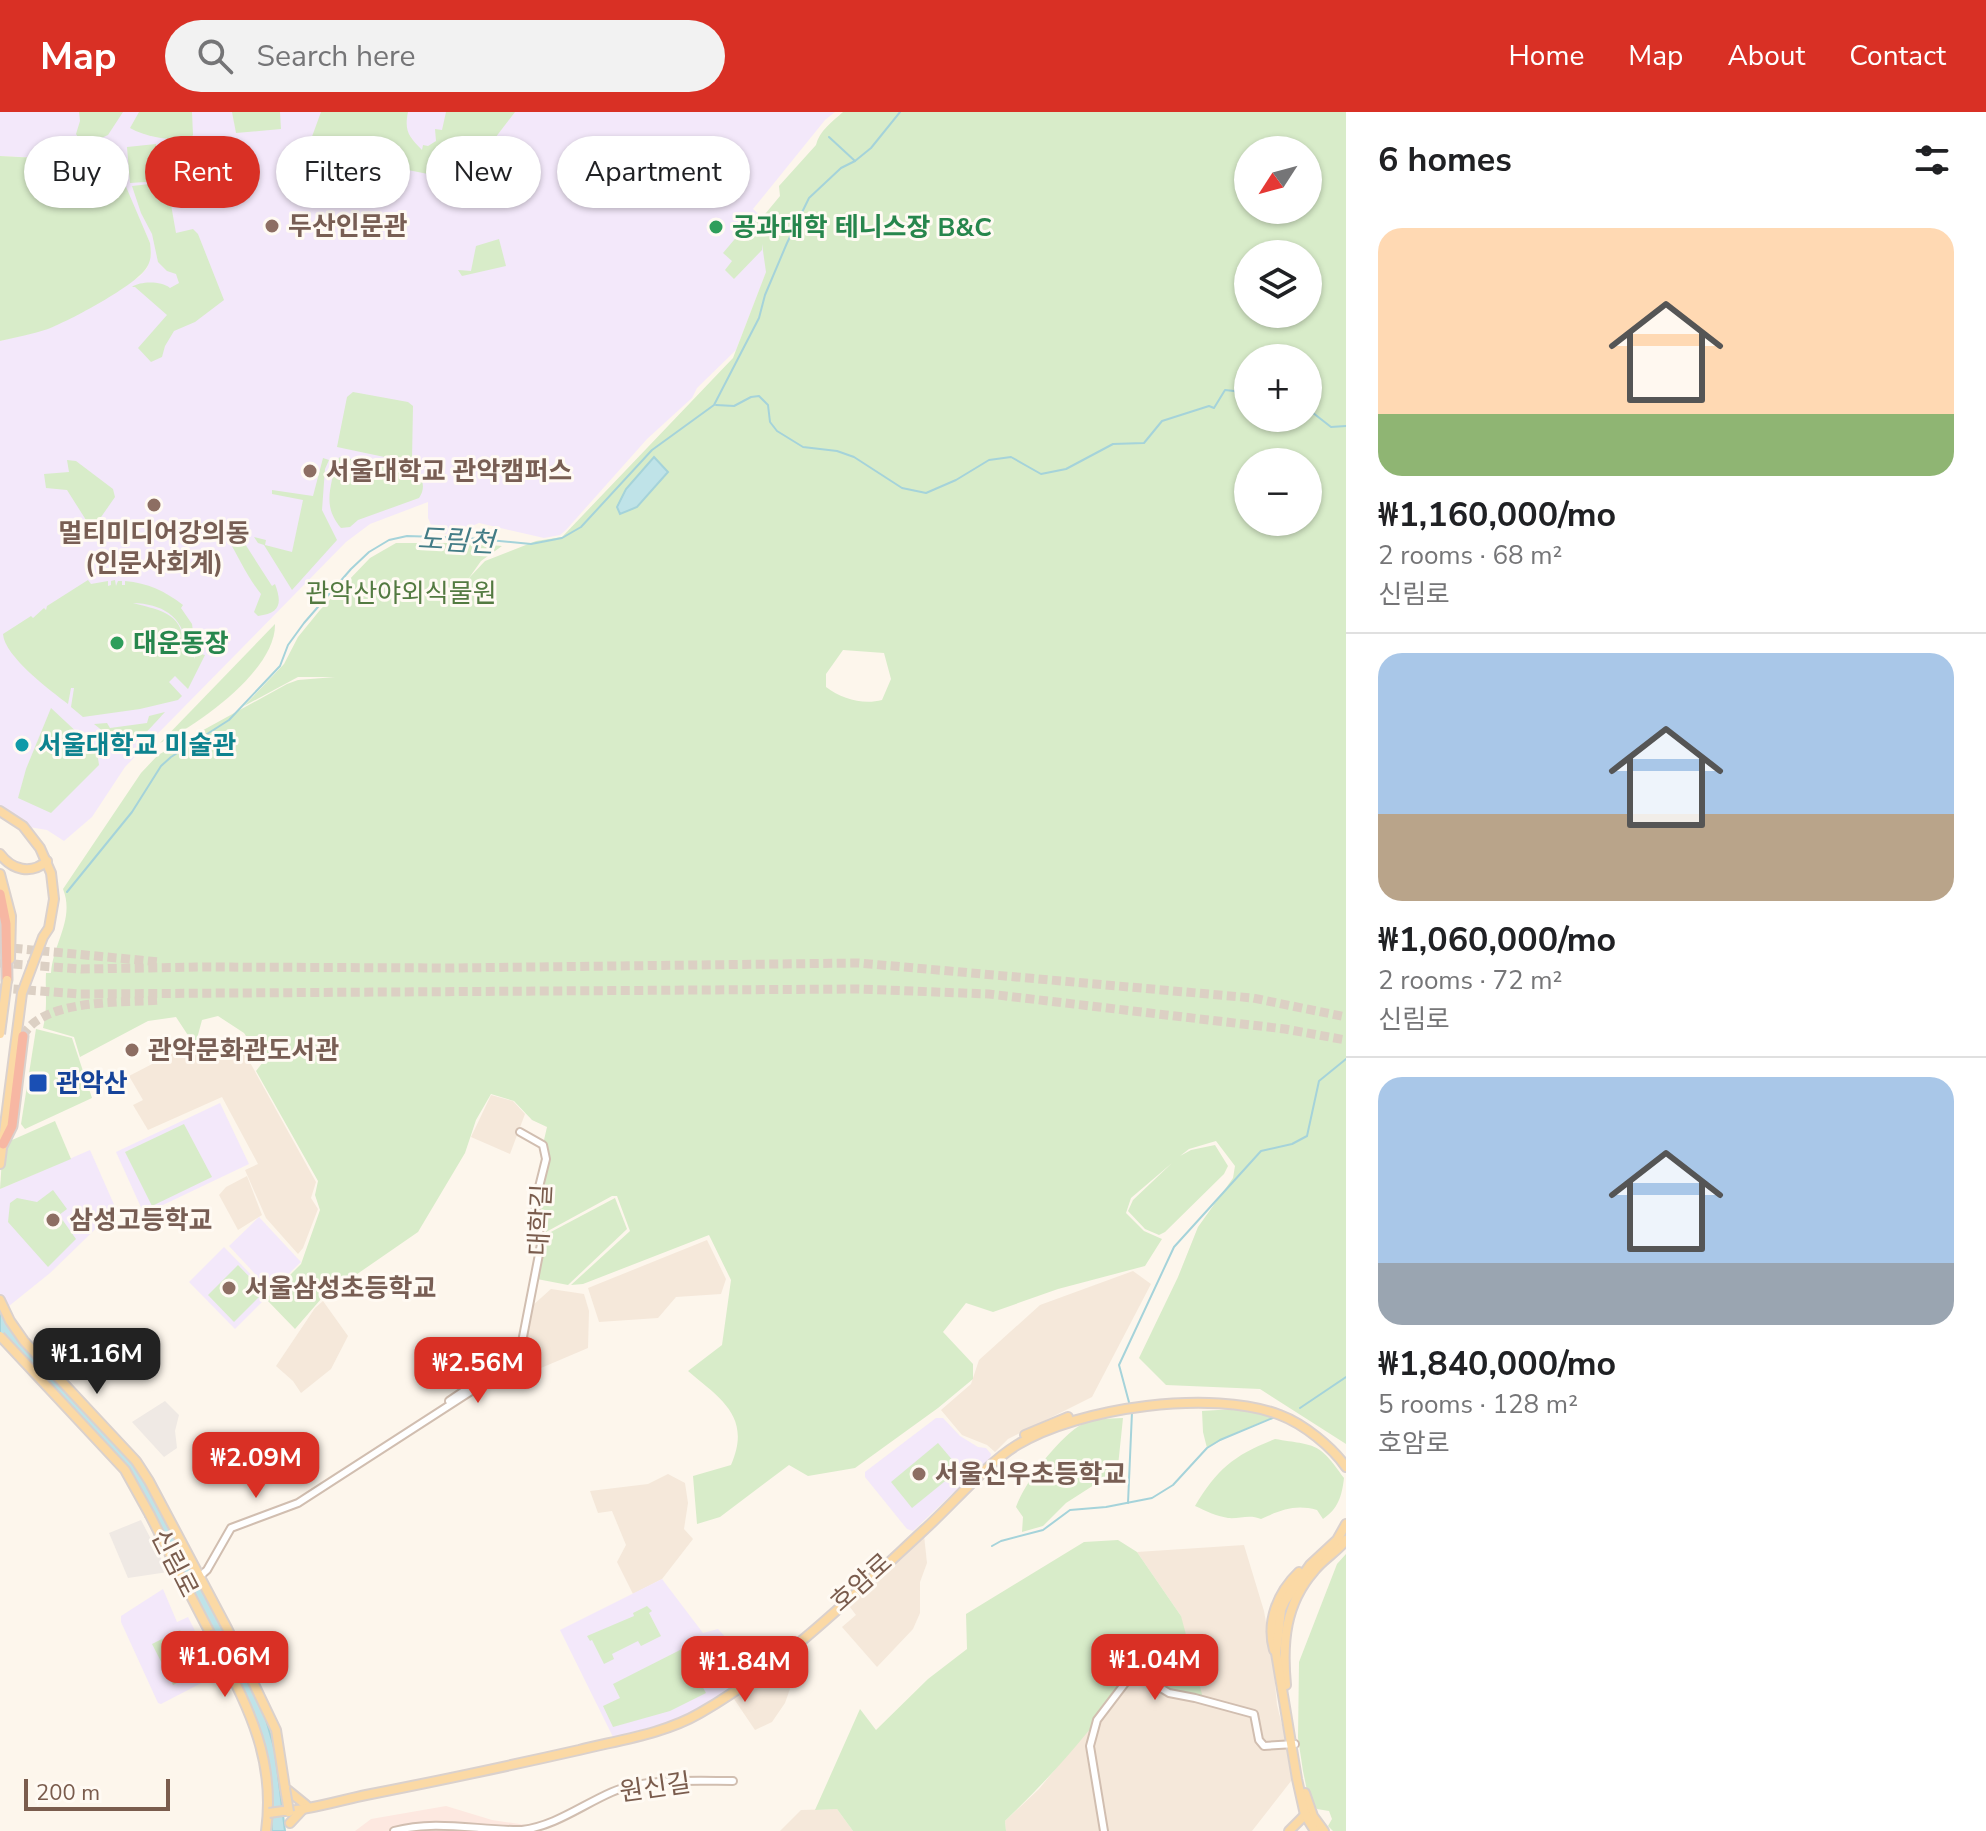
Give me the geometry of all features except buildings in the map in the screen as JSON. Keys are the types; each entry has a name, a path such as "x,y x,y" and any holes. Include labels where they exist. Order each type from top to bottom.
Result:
{"highway":[{"path":"0,894 6,924 7,980"},
{"path":"1,1151 12,1126 23,1036"},
{"path":"12,1126 20,1135"}],"main road":[{"path":"0,811 23,826 37,843 47,861 53,890 53,915 22,993 0,1164"},
{"path":"0,818 23,826"},
{"path":"0,854 9,864 20,869 40,867 47,861"},
{"path":"0,874 11,916 12,943 0,1034"},
{"name":"신림로","path":"0,1300 16,1331 136,1461 227,1628 276,1730 286,1811"},
{"name":"신림로","path":"0,1336 125,1470 150,1514 260,1735 265,1761 266,1831"},
{"path":"51,1391 61,1381"},
{"name":"호암로","path":"306,1806 606,1739 696,1712 729,1693 776,1657 910,1539 1014,1441 1049,1423 1078,1413 1107,1406 1160,1401 1202,1398 1242,1400 1297,1418 1346,1457"},
{"path":"268,1813 480,1772 676,1725 729,1695 770,1666 1017,1445 1076,1419 1131,1409 1201,1402 1240,1404 1294,1422 1338,1455 1346,1467"},
{"path":"125,1470 136,1461"},
{"path":"150,1514 162,1509"},
{"path":"1315,1831 1292,1744 1276,1653 1272,1646 1291,1580 1337,1540 1346,1524"},
{"path":"1292,1744 1282,1610 1315,1569 1346,1540"},
{"path":"186,1584 197,1575"},
{"path":"211,1636 227,1628"},
{"path":"260,1735 276,1730"},
{"path":"285,1788 306,1806"},
{"path":"290,1827 296,1813 306,1806"},
{"path":"286,1811 290,1827"},
{"path":"1292,1831 1309,1816"},
{"path":"1309,1816 1324,1831"}],"street":[{"name":"대학길","path":"520,1134 543,1145 546,1159 535,1198 541,1244 522,1342 513,1359 476,1388 298,1503 231,1528 207,1570 197,1575 229,1525 296,1501 504,1364 516,1349 526,1307 536,1243 532,1204 543,1158 537,1143 520,1134"},
{"path":"1104,1831 1090,1746 1097,1720 1129,1678 1141,1676 1169,1693 1254,1714 1259,1740 1264,1746 1292,1744"},
{"name":"원신길","path":"394,1831 417,1827 519,1831 560,1819 626,1787 675,1781 733,1781"}],"shaded area":[{"name":"서울대학교 관악캠퍼스","path":"0,112 835,112 825,120 753,209 762,217 767,270 736,350 697,388 692,398 647,439 566,530 560,535 544,538 479,523 447,534 431,525 428,502 370,524 346,542 125,767 92,817 64,841 47,830 23,826 0,811 0,341 49,328 139,277 147,268 151,255 150,243 129,196 129,136 24,136 24,157 0,156"},
{"path":"217,1040 237,1040 316,1182 311,1198 318,1209 298,1254 266,1218 245,1170 258,1164 222,1097 148,1130 133,1105 143,1100 129,1076 183,1048 187,1054"},
{"path":"491,1095 513,1101 525,1114 510,1154 471,1137"},
{"path":"220,1103 249,1164 144,1214 116,1152"},
{"name":"삼성고등학교","path":"90,1150 116,1209 50,1273 4,1310 0,1300 0,1189"},
{"path":"247,1176 262,1215 238,1230 219,1195 226,1187"},
{"path":"259,1217 301,1262 271,1291 229,1246"},
{"path":"707,1240 726,1279 721,1294 676,1297 658,1318 599,1322 588,1288"},
{"name":"서울삼성초등학교","path":"224,1247 270,1294 235,1329 189,1282"},
{"path":"1133,1271 1151,1284 1092,1397 1008,1439 995,1452 987,1445 962,1435 941,1410 971,1384 979,1360 1040,1305"},
{"path":"551,1289 584,1294 589,1311 588,1348 541,1368 526,1371 524,1343 532,1306"},
{"path":"323,1301 348,1336 331,1369 301,1393 276,1366"},
{"path":"165,1401 179,1415 175,1431 177,1448 164,1457 132,1422"},
{"name":"서울신우초등학교","path":"936,1418 943,1418 960,1436 978,1447 986,1448 991,1454 913,1531 907,1529 865,1477 865,1472"},
{"path":"668,1474 685,1483 688,1503 684,1529 693,1539 662,1579 633,1594 617,1562 626,1545 612,1511 598,1513 590,1491 648,1484"},
{"path":"141,1520 168,1572 128,1578 109,1533"},
{"path":"924,1535 927,1563 920,1582 920,1613 913,1629 877,1667 842,1627 856,1615 847,1603"},
{"path":"1244,1545 1264,1611 1277,1705 1295,1776 1252,1831 1006,1831 1005,1821 1039,1789 1181,1616 1137,1552"},
{"path":"662,1579 703,1633 718,1629 742,1655 768,1664 729,1693 696,1712 613,1737 560,1630"},
{"path":"163,1589 177,1622 188,1617 217,1675 161,1704 121,1622 121,1616"},
{"path":"772,1670 776,1687 791,1686 785,1703 772,1722 755,1730 732,1696"},
{"path":"446,1806 492,1820 526,1825 527,1831 355,1831 371,1819"},
{"path":"837,1809 853,1831 780,1831 801,1810"}],"green space":[{"path":"79,112 123,112 106,136 77,136"},
{"path":"139,112 192,112 192,136 151,136 130,128"},
{"path":"232,112 280,112 281,129 236,133"},
{"path":"321,112 408,112 409,133 422,150 423,145 426,146 426,174 410,170 410,136 312,136"},
{"path":"446,112 515,112 497,136 436,136 435,129 442,130"},
{"name":"관악산야외식물원","path":"843,112 1346,112 1346,1444 1260,1389 1166,1385 1139,1358 1198,1227 1233,1178 1235,1166 1216,1141 1189,1149 1180,1156 1191,1150 1215,1145 1228,1166 1224,1174 1165,1232 1159,1235 1145,1229 1128,1211 1133,1200 1172,1163 1131,1198 1126,1213 1144,1231 1162,1239 1145,1266 1058,1289 993,1312 966,1303 943,1332 973,1364 973,1379 938,1408 855,1468 808,1476 789,1465 720,1517 697,1524 693,1476 731,1465 738,1434 730,1410 688,1371 722,1345 731,1280 709,1235 583,1284 571,1285 630,1231 617,1196 546,1232 538,1205 550,1155 544,1140 547,1127 532,1120 514,1101 491,1094 476,1120 465,1153 418,1232 321,1299 295,1329 266,1299 301,1264 320,1210 315,1195 318,1181 256,1071 263,1062 244,1033 218,1016 202,1020 195,1046 176,1017 148,1021 80,1057 74,1037 43,1028 46,973 51,973 65,921 63,889 141,773 158,755 287,684 335,677 298,677 244,706 284,664 298,637 320,610 370,558 396,543 502,546 481,561 469,578 485,561 536,541 562,537 733,358 766,272 762,244 762,250 734,279 725,270 732,261 723,253 739,234 750,242 739,231 753,213 761,219 780,196 779,186 816,145 823,131","holes":["843,650 884,653 891,679 882,700 867,702 839,695 826,687 826,674"]},
{"path":"145,145 145,182 130,183 129,147"},
{"path":"0,156 24,157 24,208 129,208 129,194 150,243 150,258 141,275 102,302 48,329 0,341"},
{"path":"145,185 145,208 172,208 176,233 193,229 198,234 224,300 195,322 174,331 162,357 151,362 138,348 167,315 132,287 151,283 170,288 179,283 176,274 167,271 158,262 152,234 132,186"},
{"path":"499,239 506,266 462,276 458,270 471,271 476,246"},
{"path":"353,392 408,402 413,406 412,460 408,462 337,447 347,397"},
{"path":"340,457 415,470 423,483 421,494 419,498 341,528 330,504 330,488 336,461"},
{"path":"323,458 329,460 325,469 322,510 337,540 292,590 264,545 254,537 266,540 265,545 292,552 303,500 272,494 272,490 313,496"},
{"path":"67,460 76,461 113,489 115,497 99,520 86,520 67,490 46,488 44,474 69,472"},
{"path":"235,532 272,586 275,584 279,602 271,612 258,616 254,612 261,594 227,538"},
{"path":"88,580 91,584 108,581 108,586 115,580 116,586 118,581 125,585 125,581 149,586 183,605 181,608 192,624 195,646 186,646 184,635 180,626 169,613 153,606 133,603 170,616 181,629 184,652 185,647 195,648 194,659 197,653 205,655 188,689 175,676 169,682 182,696 178,700 83,717 71,707 74,688 71,688 68,704 11,652 3,634 31,616 33,618 44,608 46,610 47,606"},
{"path":"275,624 272,642 249,677 213,710 160,743"},
{"path":"51,708 97,751 99,765 51,813 18,798 26,769"},
{"path":"165,712 132,741 116,739 94,724 107,723 110,728 147,723 149,716"},
{"path":"36,1029 72,1038 92,1098 25,1129 21,1124"},
{"path":"55,1121 71,1159 0,1189 3,1144"},
{"path":"184,1124 212,1177 152,1206 125,1152"},
{"path":"53,1190 67,1209 59,1215 76,1239 48,1267 8,1222 10,1203 17,1198 37,1202"},
{"path":"615,1198 627,1229 568,1285 537,1279 547,1234"},
{"path":"238,1265 264,1292 234,1322 208,1295"},
{"path":"1234,1409 1274,1417 1207,1448 1202,1411"},
{"path":"1123,1418 1118,1466 1066,1503 1043,1526 1022,1532 1023,1517 1016,1507 1026,1486 1051,1452 1084,1423"},
{"path":"1275,1439 1315,1447 1328,1457 1344,1478 1338,1502 1328,1515 1323,1519 1317,1510 1295,1508 1261,1519 1228,1518 1195,1506 1211,1482 1237,1457"},
{"path":"938,1443 960,1469 912,1508 891,1482"},
{"path":"1118,1540 1137,1552 1181,1616 1203,1698 1169,1693 1141,1676 1129,1678 1070,1752 1005,1821 1006,1831 853,1831 837,1809 815,1810 860,1709 876,1730 928,1679 967,1649 966,1614 1084,1542"},
{"path":"1346,1554 1346,1831 1333,1831 1328,1826 1332,1819 1329,1811 1317,1809 1309,1800 1303,1771 1298,1738 1299,1662 1337,1564"},
{"path":"647,1606 652,1611 649,1613 661,1636 641,1646 638,1641 612,1654 614,1659 604,1664 587,1636 634,1616 633,1613"},
{"path":"180,1630 201,1671 173,1685 152,1644"},
{"path":"682,1649 706,1693 670,1711 613,1727 603,1706 620,1698 613,1684"}],"water":[{"path":"654,457 668,472 637,507 620,514 617,507 626,489"},
{"path":"0,1309 135,1463 225,1631 265,1716 275,1751 285,1831 272,1831 267,1760 258,1724 243,1689 138,1488 0,1333"}],"waterway":[{"name":"도림천","path":"67,892 132,812 161,766 229,720 280,666 288,645 304,623 369,552 389,540 407,536 531,544 562,538 581,527 652,450 714,405 759,318 765,295 809,198 841,168 871,148 900,112"},
{"path":"829,137 855,161"},
{"name":"도림천","path":"716,405 734,406 759,396 768,405 770,422 777,431 803,447 837,451 854,457 902,488 926,493 956,480 989,460 1011,457 1041,474 1066,469 1113,444 1144,443 1162,421 1209,406 1214,408 1225,390 1234,391"},
{"name":"도림천","path":"1322,420 1331,427 1346,426"},
{"path":"1130,1406 1119,1365 1174,1247 1261,1151 1292,1144 1307,1136 1319,1081 1346,1059"},
{"path":"1300,1408 1346,1377"},
{"path":"1128,1503 1132,1412"},
{"path":"992,1546 1043,1530 1070,1510 1152,1498 1173,1485 1207,1448 1275,1417"}],"tunnel":[{"path":"0,947 160,962"},
{"path":"0,963 81,969 859,963 1253,998 1346,1017"},
{"path":"0,988 79,994 858,989 989,994 1285,1029 1346,1040"},
{"path":"23,1036 33,1024 65,1009 161,1000"}],"place":[{"name":"두산인문관","path":"272,226"},
{"name":"공과대학 테니스장 B&C","path":"716,227"},
{"name":"서울대학교 관악캠퍼스","path":"310,471"},
{"name":"멀티미디어강의동 (인문사회계)","path":"154,505"},
{"name":"대운동장","path":"117,643"},
{"name":"서울대학교 미술관","path":"22,745"},
{"name":"관악문화관도서관","path":"132,1050"},
{"name":"관악산","path":"38,1083"},
{"name":"삼성고등학교","path":"53,1220"},
{"name":"서울삼성초등학교","path":"229,1288"},
{"name":"서울신우초등학교","path":"919,1474"}]}
